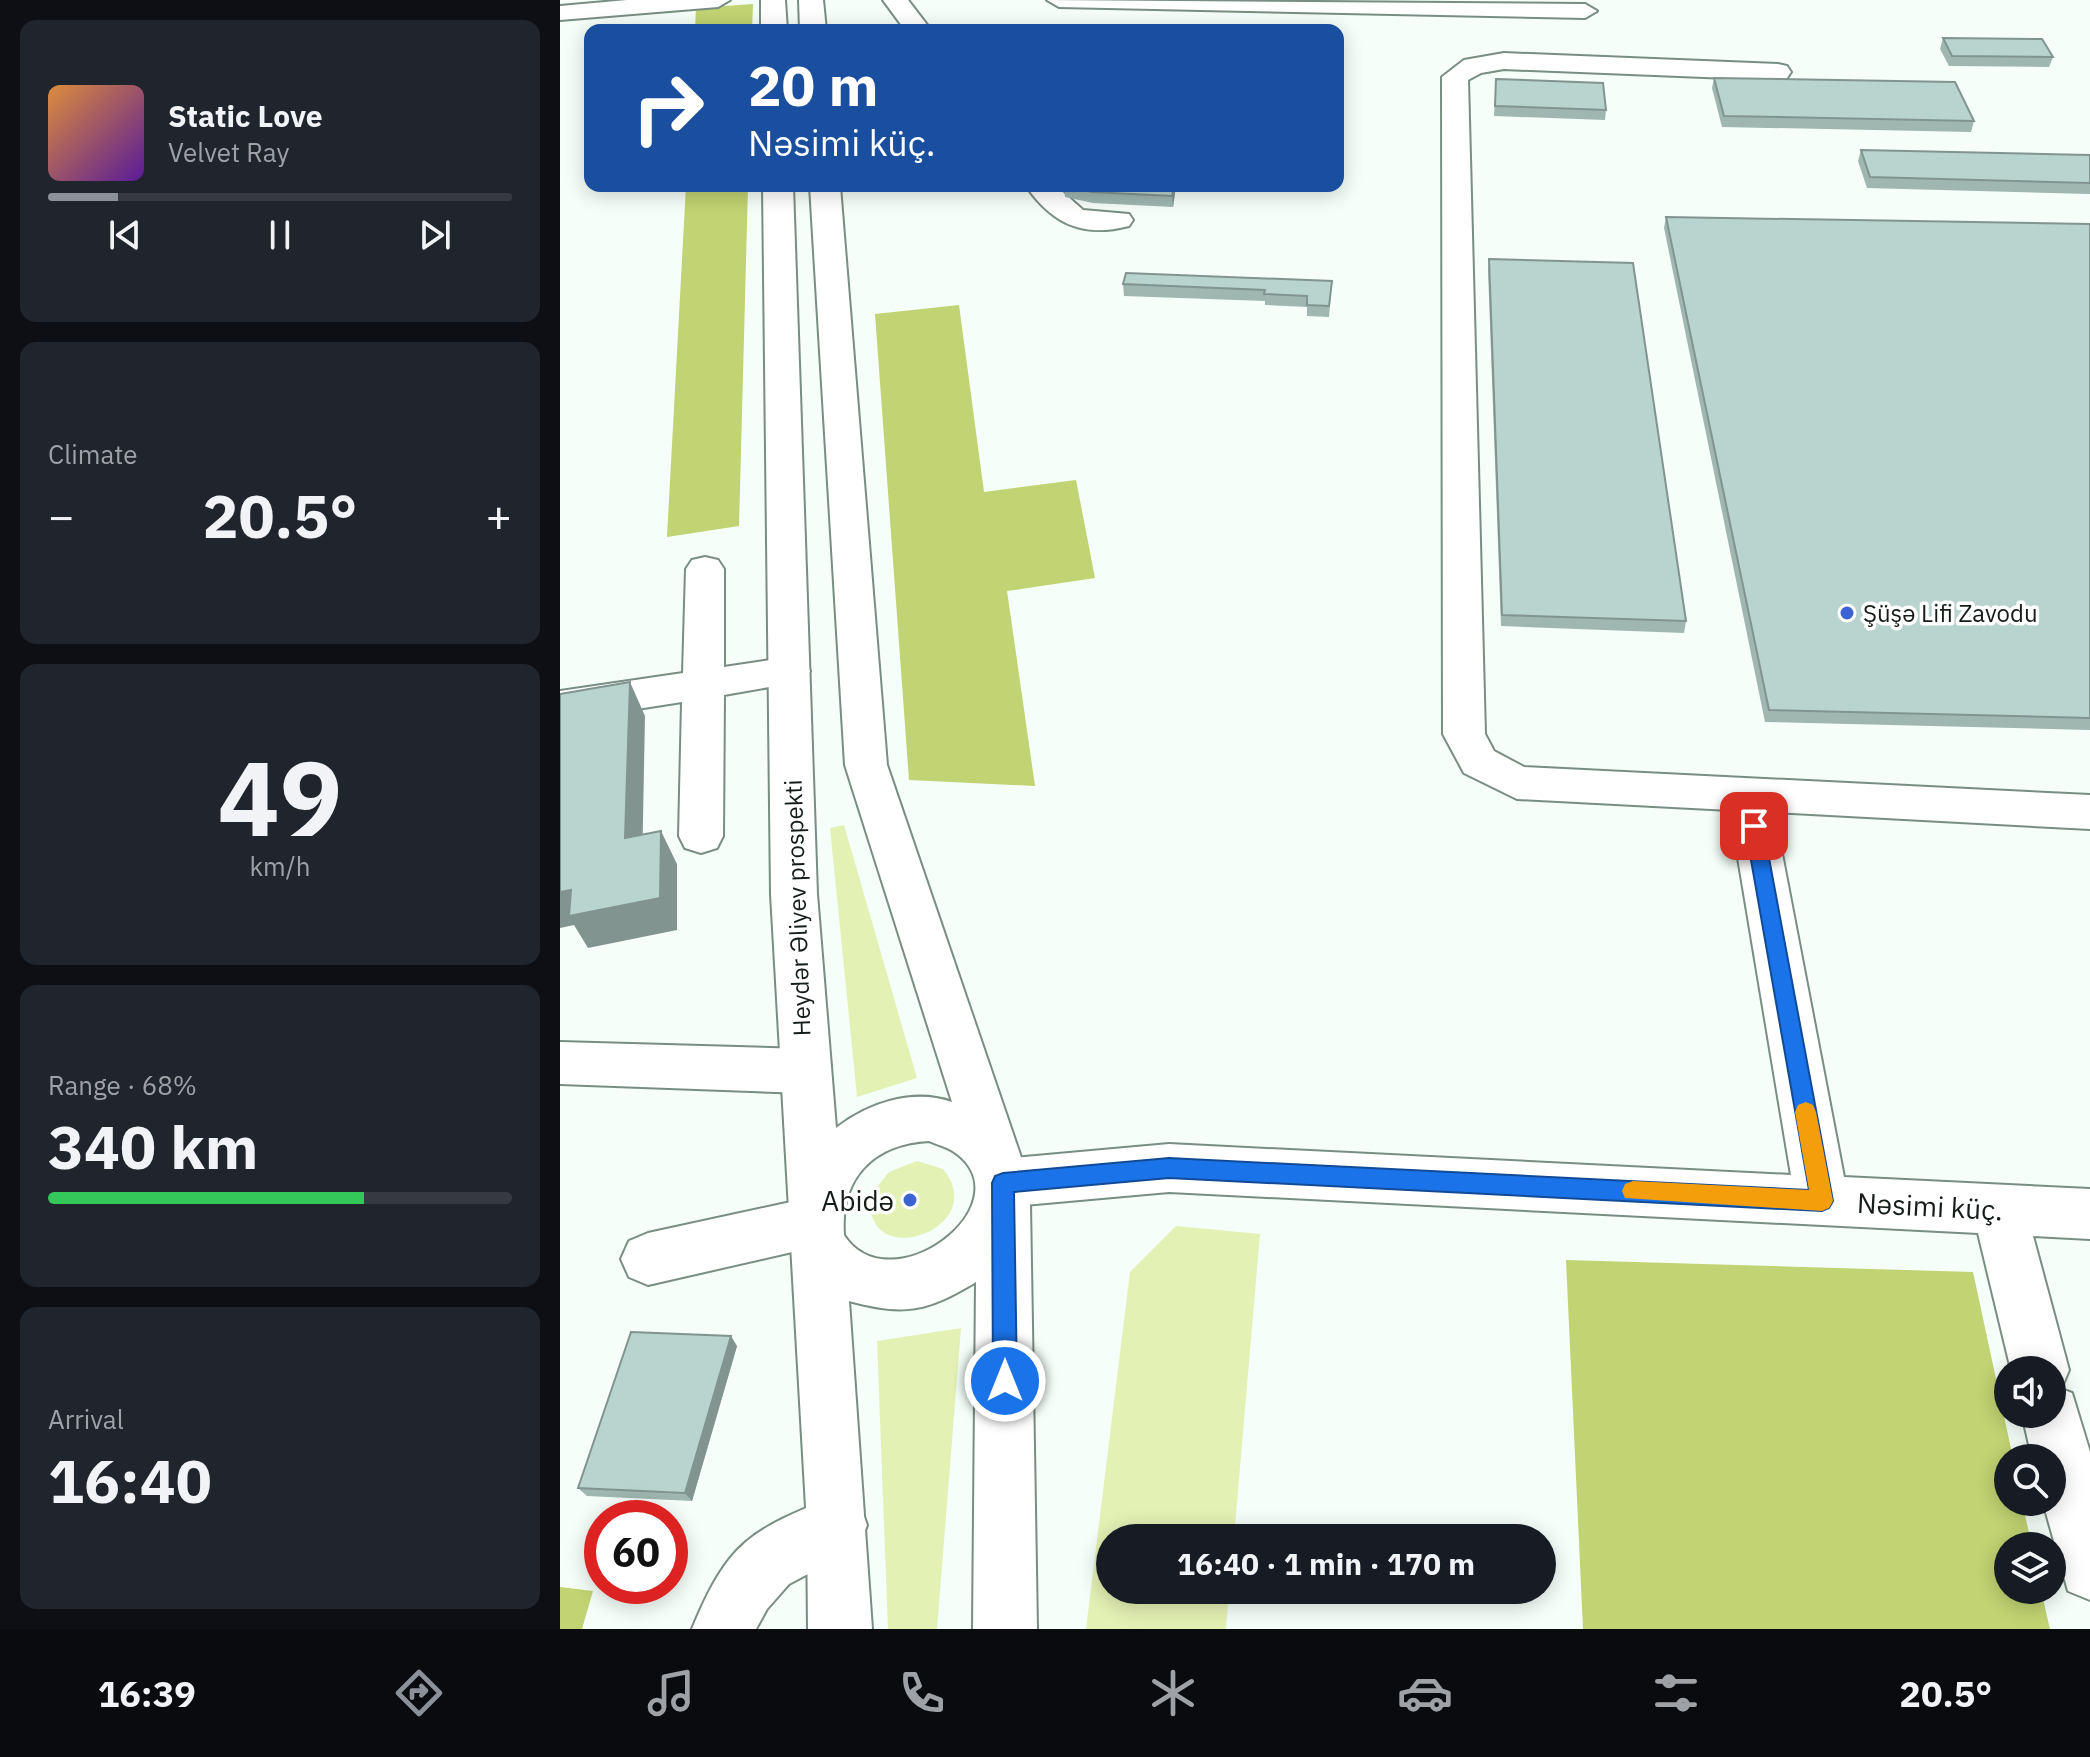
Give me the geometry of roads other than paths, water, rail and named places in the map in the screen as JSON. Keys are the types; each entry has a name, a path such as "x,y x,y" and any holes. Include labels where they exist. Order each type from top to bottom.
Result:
{"main road":[{"path":"560,13 603,5 718,0"},
{"path":"773,0 774,24"},
{"path":"811,0 813,24"},
{"path":"895,0 913,24"},
{"path":"1059,0 1585,11"},
{"path":"1778,72 1504,61 1473,66 1455,77 1464,734 1479,762 1517,783 2090,812"},
{"name":"Heydər Əliyev prospekti","path":"778,192 794,894 837,1525 840,1629"},
{"path":"825,192 866,765 999,1171 1005,1629"},
{"path":"1046,192 1064,215 1076,220 1118,220"},
{"path":"701,836 705,569"},
{"path":"560,706 790,671"},
{"path":"1749,794 1822,1201"},
{"path":"560,1063 804,1071"},
{"path":"933,1118 959,1124 981,1138 999,1171 999,1211 987,1237 964,1262 933,1279 899,1287 867,1284 839,1270 821,1247 814,1222 818,1194 830,1168 850,1146 875,1129 903,1119 933,1118"},
{"name":"Nəsimi küç.","path":"999,1171 1169,1168 2090,1214"},
{"path":"1999,1209 2036,1356"},
{"path":"648,1259 814,1222"},
{"path":"2055,1428 2090,1569"},
{"path":"724,1629 737,1596 768,1557 837,1525"}],"place":[{"name":"Şüşə Lifi Zavodu","path":"1847,613"},
{"name":"Abidə","path":"910,1200"}]}
